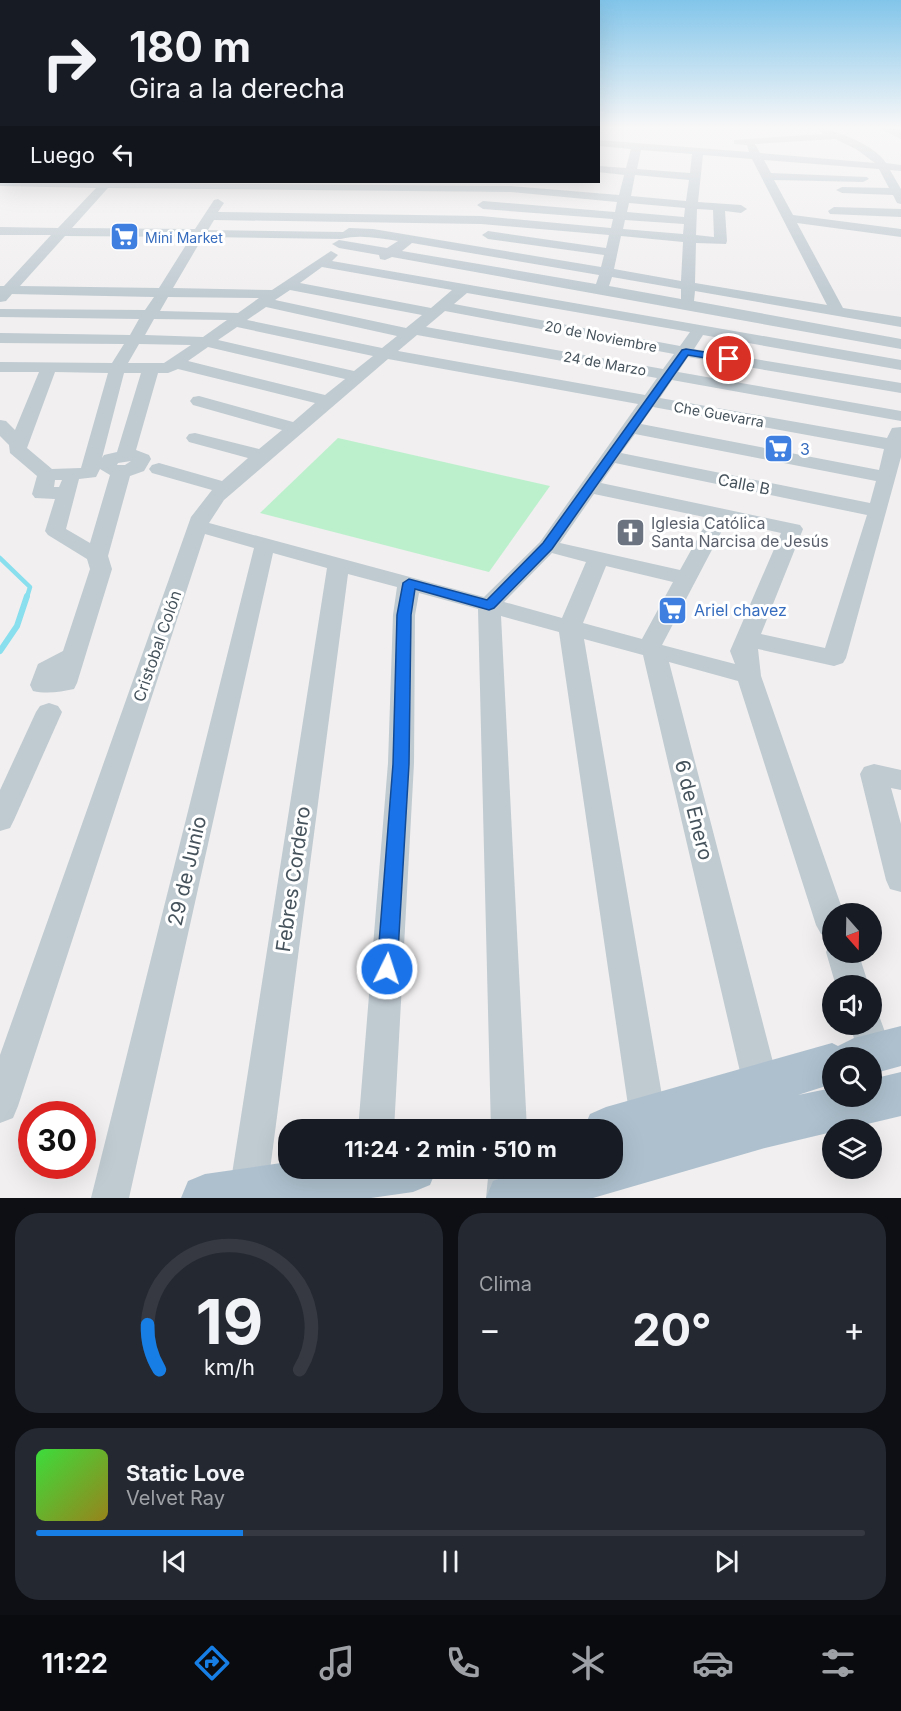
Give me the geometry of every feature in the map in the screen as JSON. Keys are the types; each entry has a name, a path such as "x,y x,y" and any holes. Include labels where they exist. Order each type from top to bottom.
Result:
{"main road":[{"path":"510,1198 764,1105 822,1070"},
{"path":"623,1126 648,1119 764,1105 901,1094"},
{"path":"226,1196 335,1179"}],"street":[{"path":"1,198 9,185"},
{"path":"3,294 103,185"},
{"path":"74,655 101,569 97,556 98,470 117,368 229,185"},
{"path":"0,367 168,368 202,341 333,254 341,237 357,185"},
{"path":"479,250 483,185 511,189 538,187 624,200 741,209"},
{"path":"590,310 602,289 627,185"},
{"path":"509,1119 489,605 547,546 686,352 693,328 687,306 692,206 688,190 689,185"},
{"path":"772,185 790,218 833,311 835,353"},
{"path":"844,185 897,191"},
{"path":"510,255 538,187"},
{"path":"816,190 897,191"},
{"path":"482,205 690,221"},
{"path":"210,216 345,218 481,227 523,224 721,241 719,207"},
{"path":"829,211 901,213"},
{"path":"790,218 901,232"},
{"path":"481,227 516,239 602,251"},
{"path":"0,231 341,237 373,233 901,322"},
{"path":"341,237 390,252 901,344"},
{"path":"364,271 410,239"},
{"name":"Cristobal Colón","path":"0,1106 198,526 210,503 262,456 412,332 495,270 510,255"},
{"path":"400,277 424,258"},
{"path":"321,263 901,365"},
{"path":"434,283 458,264"},
{"path":"510,296 531,276"},
{"path":"548,303 565,282"},
{"path":"3,294 164,292 275,294"},
{"name":"20 de Noviembre","path":"275,294 439,310 901,388"},
{"name":"24 de Marzo","path":"275,294 412,332 901,416"},
{"name":"Che Guevarra","path":"0,313 150,315 234,319 386,354 894,445"},
{"path":"0,338 202,341 358,377"},
{"path":"175,363 329,401"},
{"path":"49,367 18,449 47,476 42,494 98,470"},
{"path":"97,556 55,531 98,470 151,368"},
{"path":"199,401 296,428"},
{"path":"747,639 834,658 878,511 901,422"},
{"path":"0,425 18,444"},
{"path":"632,428 886,477"},
{"path":"195,438 262,456"},
{"name":"Calle B","path":"611,457 878,511"},
{"path":"159,469 226,488"},
{"path":"590,487 793,528 747,639 741,674 824,903"},
{"path":"651,650 686,578 721,514"},
{"path":"198,526 741,674"},
{"name":"29 de Junio","path":"110,1198 265,544"},
{"path":"547,546 686,578"},
{"path":"598,558 570,627 648,1119"},
{"name":"Febres Cordero","path":"226,1196 338,564"},
{"path":"377,1119 401,764 404,615 409,583"},
{"name":"6 de Enero","path":"651,650 764,1105"},
{"path":"0,820 49,712"},
{"path":"901,780 874,774 901,880"},
{"path":"505,1198 507,1179"}],"green space":[{"path":"338,438 550,486 489,572 260,513"}],"waterway":[{"path":"0,558 30,587 27,597"},
{"path":"0,651 17,626 27,596"}],"place":[{"name":"Mini Market","path":"124,237"},
{"name":"3","path":"779,449"},
{"name":"Iglesia Católica Santa Narcisa de Jesús","path":"630,532"},
{"name":"Ariel chavez","path":"673,610"}],"route":[{"path":"387,969 401,764 404,615 409,583 489,605 547,546 686,352 729,359"}]}
